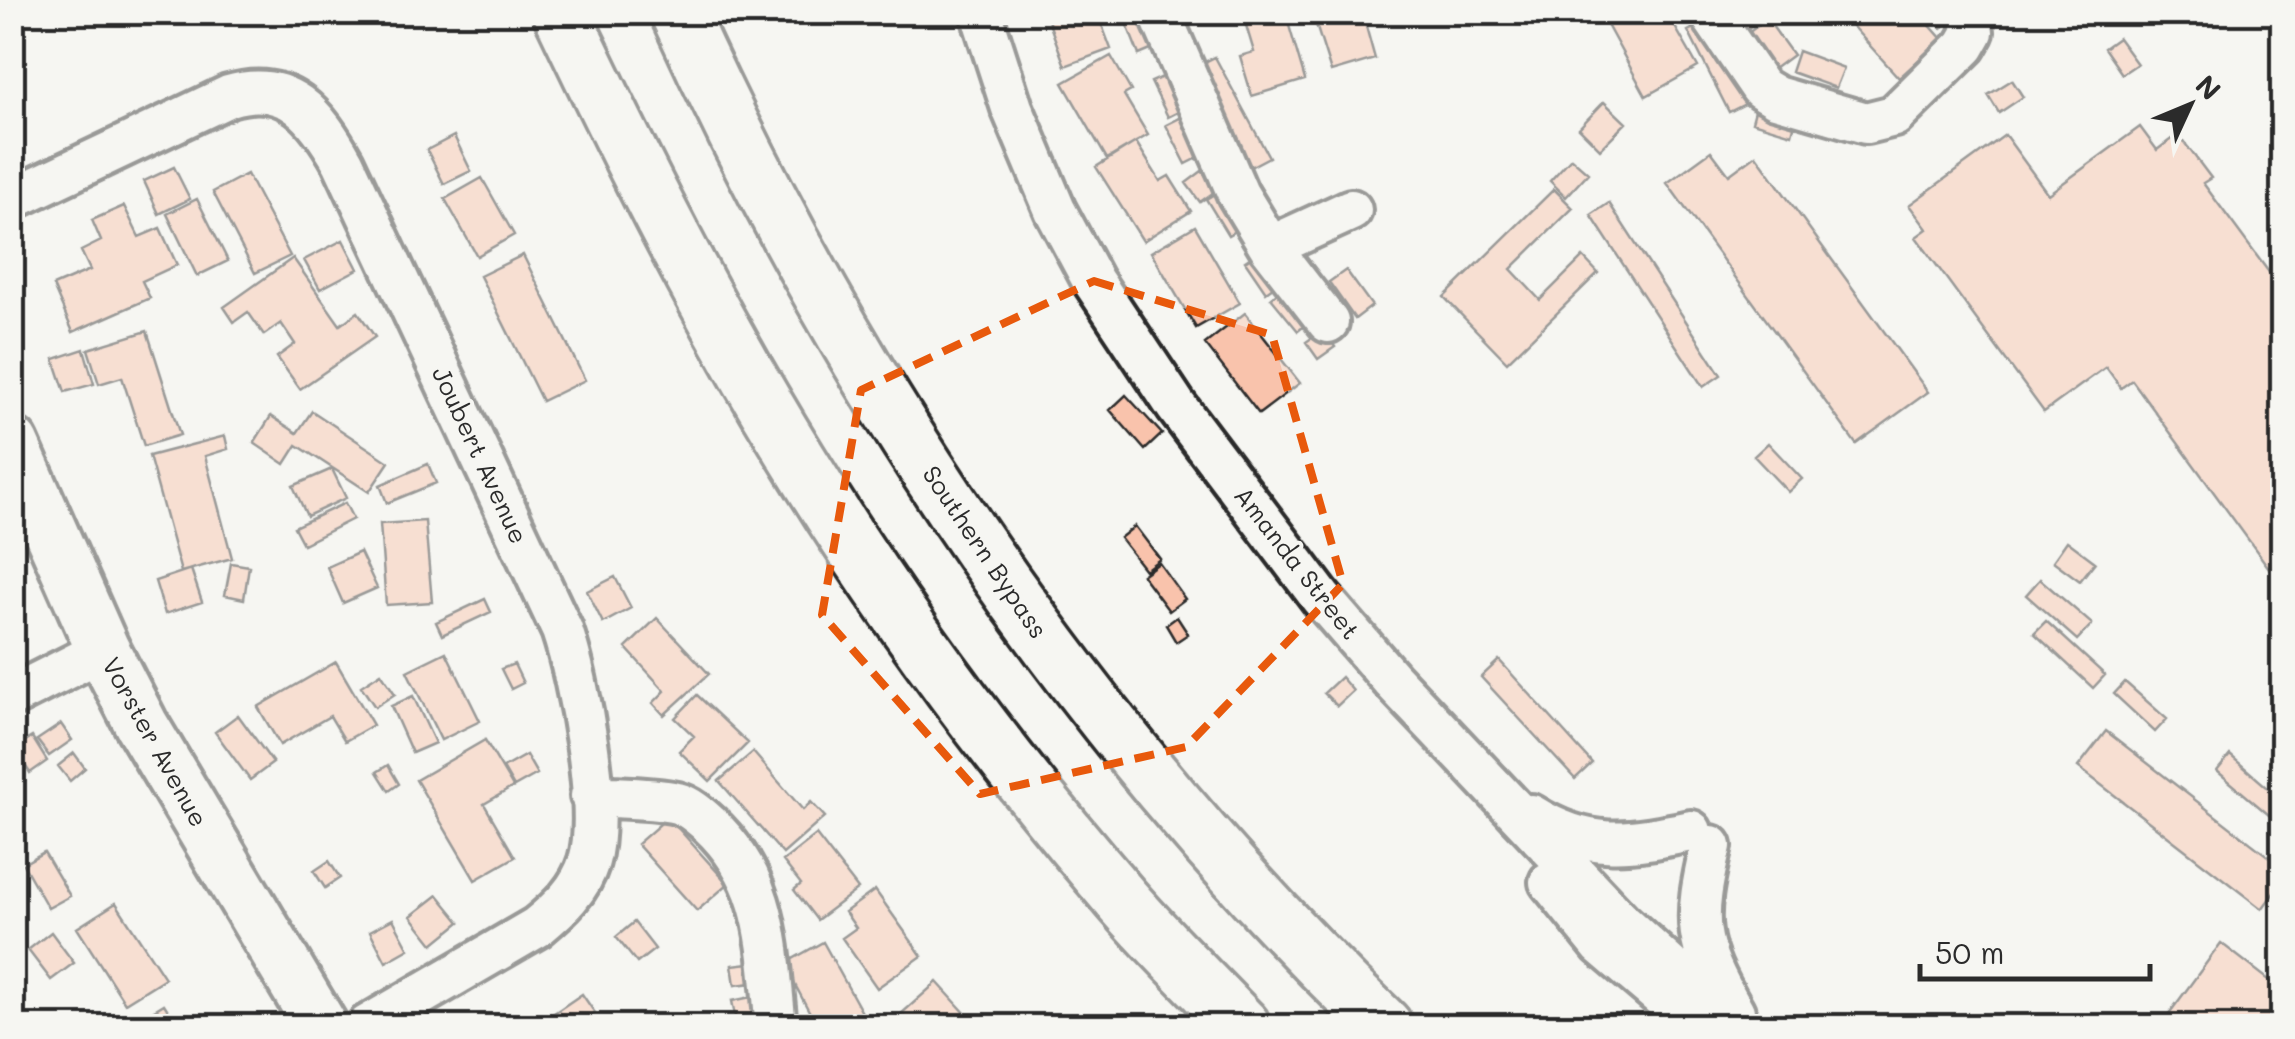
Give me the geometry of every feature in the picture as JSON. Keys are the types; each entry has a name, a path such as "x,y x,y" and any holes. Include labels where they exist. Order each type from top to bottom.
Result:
{"highway":[{"path":"561,12 636,168 728,342 800,464 916,635 1007,758 1123,901 1242,1026"},
{"name":"Southern Bypass","path":"678,12 784,226 878,391 985,557 1042,637 1190,820 1303,946 1384,1026"}],"main road":[{"name":"Vorster Avenue","path":"12,444 103,650 141,724 321,1026"}],"street":[{"name":"Amanda Street","path":"964,12 987,91 1041,218 1082,296 1194,456 1326,627 1455,767 1601,944 1696,1026"},
{"name":"Amanda Street","path":"981,12 1012,108 1055,210 1139,355 1321,598 1391,680 1621,922 1739,1026"},
{"path":"1159,12 1238,194 1270,247 1328,322"},
{"path":"1709,12 1761,88 1776,97 1866,123 1894,116 1965,46 1973,32 1970,12"},
{"name":"Joubert Avenue","path":"12,199 210,104 245,92 275,94 314,117 343,162 562,630 578,686 591,796 590,856 575,889 561,908 500,950 368,1026"},
{"path":"1270,247 1351,210"},
{"path":"12,696 103,650"},
{"path":"591,796 679,804 698,814 720,835 758,893 776,1026"},
{"path":"1502,796 1555,830 1597,842 1701,838 1702,949 1739,1026"}],"highlighted area":[{"path":"1094,281 1272,335 1343,584 1186,747 980,794 822,615 861,390"}],"building":[{"path":"354,12 375,12 376,13 360,22"},
{"path":"1045,12 1097,12 1111,49 1065,66"},
{"path":"1145,12 1158,47 1139,55 1123,15"},
{"path":"1242,12 1285,12 1305,80 1252,96 1240,56 1254,52"},
{"path":"1312,12 1362,12 1375,59 1331,72"},
{"path":"1630,12 1659,12 1664,21 1670,18 1698,67 1646,96 1607,25"},
{"path":"1673,12 1694,12 1681,22"},
{"path":"1737,12 1763,12 1767,18 1747,29"},
{"path":"1850,12 1918,12 1942,39 1899,78 1845,18"},
{"path":"1931,12 1954,12 1957,17 1941,28"},
{"path":"1767,19 1793,55 1774,69 1748,33"},
{"path":"1706,22 1747,103 1729,112 1688,31"},
{"path":"2118,38 2137,64 2122,74 2104,48"},
{"path":"1798,51 1844,68 1836,88 1791,72"},
{"path":"1111,56 1131,91 1124,95 1148,135 1107,159 1063,83"},
{"path":"1215,57 1269,157 1250,167 1197,66"},
{"path":"1167,75 1184,109 1168,117 1151,82"},
{"path":"2012,80 2023,97 1999,113 1988,95"},
{"path":"1604,102 1626,123 1600,149 1579,128"},
{"path":"1757,103 1797,115 1792,134 1752,122"},
{"path":"1184,116 1204,155 1186,164 1166,125"},
{"path":"2140,127 2157,150 2178,134 2211,178 2203,183 2282,290 2282,586 2132,380 2121,388 2106,367 2044,412 1916,237 1927,229 1909,205 2005,135 2048,194"},
{"path":"454,136 471,171 444,184 427,150"},
{"path":"1136,142 1160,181 1169,176 1191,211 1143,241 1096,167"},
{"path":"1711,151 1729,175 1756,155 1928,392 1856,444 1667,183"},
{"path":"1571,158 1588,173 1566,197 1550,181"},
{"path":"174,167 190,199 159,214 144,181"},
{"path":"1202,171 1217,190 1200,202 1186,183"},
{"path":"247,174 290,256 255,273 213,192"},
{"path":"482,178 514,235 477,256 445,199"},
{"path":"1223,189 1245,225 1228,235 1206,199"},
{"path":"1554,189 1573,208 1511,269 1540,300 1583,257 1598,273 1507,362 1444,297"},
{"path":"197,199 228,261 197,276 167,214"},
{"path":"1609,203 1721,375 1703,387 1591,215"},
{"path":"124,206 139,237 160,228 177,265 142,281 150,298 73,332 53,286 90,270 81,251 101,241 92,220"},
{"path":"1195,226 1240,303 1196,328 1151,252"},
{"path":"343,240 358,269 320,289 304,260"},
{"path":"1260,251 1280,282 1266,292 1245,261"},
{"path":"523,255 585,380 542,401 480,276"},
{"path":"293,258 340,325 358,312 375,337 300,389 277,357 295,344 281,323 264,335 248,312 234,322 224,307"},
{"path":"1346,270 1372,306 1355,319 1329,282"},
{"path":"1286,285 1313,319 1298,331 1271,298"},
{"path":"1245,313 1300,383 1259,414 1205,344"},
{"path":"1323,330 1335,347 1318,359 1306,342"},
{"path":"147,331 180,435 144,446 122,377 99,384 88,349"},
{"path":"84,349 94,384 65,392 54,359"},
{"path":"1126,395 1162,434 1145,450 1110,410"},
{"path":"312,411 389,462 369,492 297,445 285,464 254,443 271,416 297,433"},
{"path":"225,436 228,449 205,456 232,558 181,572 149,456"},
{"path":"1768,443 1802,479 1788,492 1754,456"},
{"path":"428,464 436,483 387,503 380,485"},
{"path":"332,469 346,498 307,516 293,486"},
{"path":"345,503 353,519 303,544 294,527"},
{"path":"425,521 432,602 386,605 380,524"},
{"path":"1135,526 1160,559 1145,570 1120,538"},
{"path":"2067,541 2095,562 2080,581 2053,561"},
{"path":"360,552 377,588 343,603 327,567"},
{"path":"231,563 249,566 244,599 225,595"},
{"path":"1159,563 1185,599 1169,611 1142,575"},
{"path":"191,569 202,602 165,614 155,581"},
{"path":"615,577 631,608 603,623 587,591"},
{"path":"2040,579 2092,624 2077,640 2026,595"},
{"path":"485,599 491,612 442,635 436,622"},
{"path":"1177,617 1188,634 1176,642 1166,625"},
{"path":"657,618 709,674 664,715 653,703 665,691 626,648"},
{"path":"2046,621 2105,675 2093,688 2034,633"},
{"path":"446,652 480,721 441,740 407,671"},
{"path":"1499,660 1592,763 1575,779 1481,677"},
{"path":"336,662 373,725 345,741 330,716 280,745 258,707"},
{"path":"514,664 523,683 511,689 501,669"},
{"path":"381,673 395,694 375,707 361,686"},
{"path":"1341,677 1353,691 1337,706 1324,693"},
{"path":"2125,682 2167,719 2155,732 2114,694"},
{"path":"697,695 748,743 710,781 679,751 694,736 675,718"},
{"path":"413,696 435,743 412,753 391,706"},
{"path":"238,715 273,763 250,780 215,732"},
{"path":"61,724 72,740 49,756 37,740"},
{"path":"2106,731 2282,867 2282,882 2262,909 2078,767"},
{"path":"32,737 47,761 30,773 14,748"},
{"path":"485,740 513,787 484,804 515,857 475,880 416,780"},
{"path":"753,752 803,810 811,802 825,817 783,854 719,781"},
{"path":"74,753 85,768 70,781 58,766"},
{"path":"526,755 537,774 514,787 503,768"},
{"path":"2230,755 2282,800 2282,826 2217,771"},
{"path":"388,765 399,784 389,791 377,772"},
{"path":"668,817 728,884 697,911 637,844"},
{"path":"816,835 858,889 817,920 794,890 801,884 783,861"},
{"path":"44,852 70,896 48,908 23,864"},
{"path":"329,861 340,878 325,888 314,871"},
{"path":"875,890 922,956 877,988 842,938 856,928 845,912"},
{"path":"438,895 460,922 433,944 411,916"},
{"path":"116,903 165,978 125,1003 77,928"},
{"path":"393,919 409,949 386,962 370,931"},
{"path":"634,922 655,949 637,963 616,937"},
{"path":"51,932 74,963 51,980 28,950"},
{"path":"823,942 865,1018 851,1026 817,1026 784,964"},
{"path":"2221,943 2282,990 2282,1026 2160,1026"},
{"path":"758,962 761,982 735,985 732,965"},
{"path":"937,982 977,1026 913,1026 901,1014"},
{"path":"582,994 595,1013 584,1021 587,1026 535,1026"},
{"path":"751,997 757,1026 737,1026 732,1001"},
{"path":"164,1004 178,1026 128,1026"}]}
